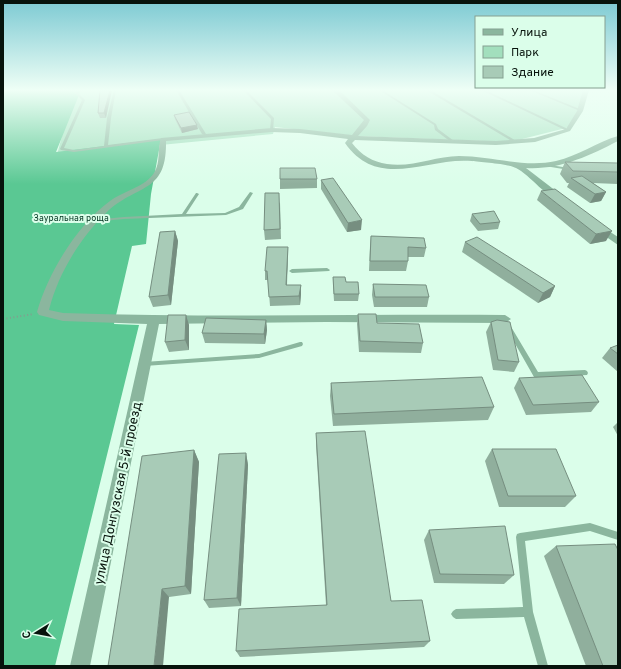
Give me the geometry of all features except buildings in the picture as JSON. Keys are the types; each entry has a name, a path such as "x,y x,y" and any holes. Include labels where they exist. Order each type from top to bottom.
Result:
{"street":[{"path":"366,121 348,144 357,155 371,163 390,167 457,158 483,160 519,166 545,165 558,163 594,150 618,138"},
{"path":"505,319 319,318 154,320 63,317 43,312 45,300 52,285 92,221 113,202 150,182 156,176 162,153 163,138 272,130 300,131 354,138 496,143 535,140 568,130 574,121"},
{"path":"519,166 568,204"},
{"path":"592,222 618,242"},
{"name":"улица Донгузская 5-й проезд","path":"80,666 154,320"}],"lane":[{"path":"74,121 62,149 65,150 106,146 163,138"},
{"path":"106,146 108,121"},
{"path":"196,121 204,134"},
{"path":"272,130 273,121"},
{"path":"429,121 435,125 436,129 452,141"},
{"path":"480,121 516,142"},
{"path":"549,121 568,130"},
{"path":"545,165 574,169"},
{"path":"92,221 124,218 226,214 241,208 251,193"},
{"path":"183,216 197,194"},
{"path":"292,271 327,270"},
{"path":"505,319 536,375 585,373"},
{"path":"144,364 259,356 300,344"},
{"path":"543,666 528,612 520,537 590,526 618,536"},
{"path":"456,614 528,612"}],"path":[{"path":"3,319 43,312"}],"green space":[{"name":"Зауральная роща","path":"3,121 68,121 56,152 161,139 151,194 146,244 132,246 114,324 139,325 55,666 3,666"},
{"path":"66,121 573,121 570,127 510,142 356,136 275,127 273,134 57,155"}]}
